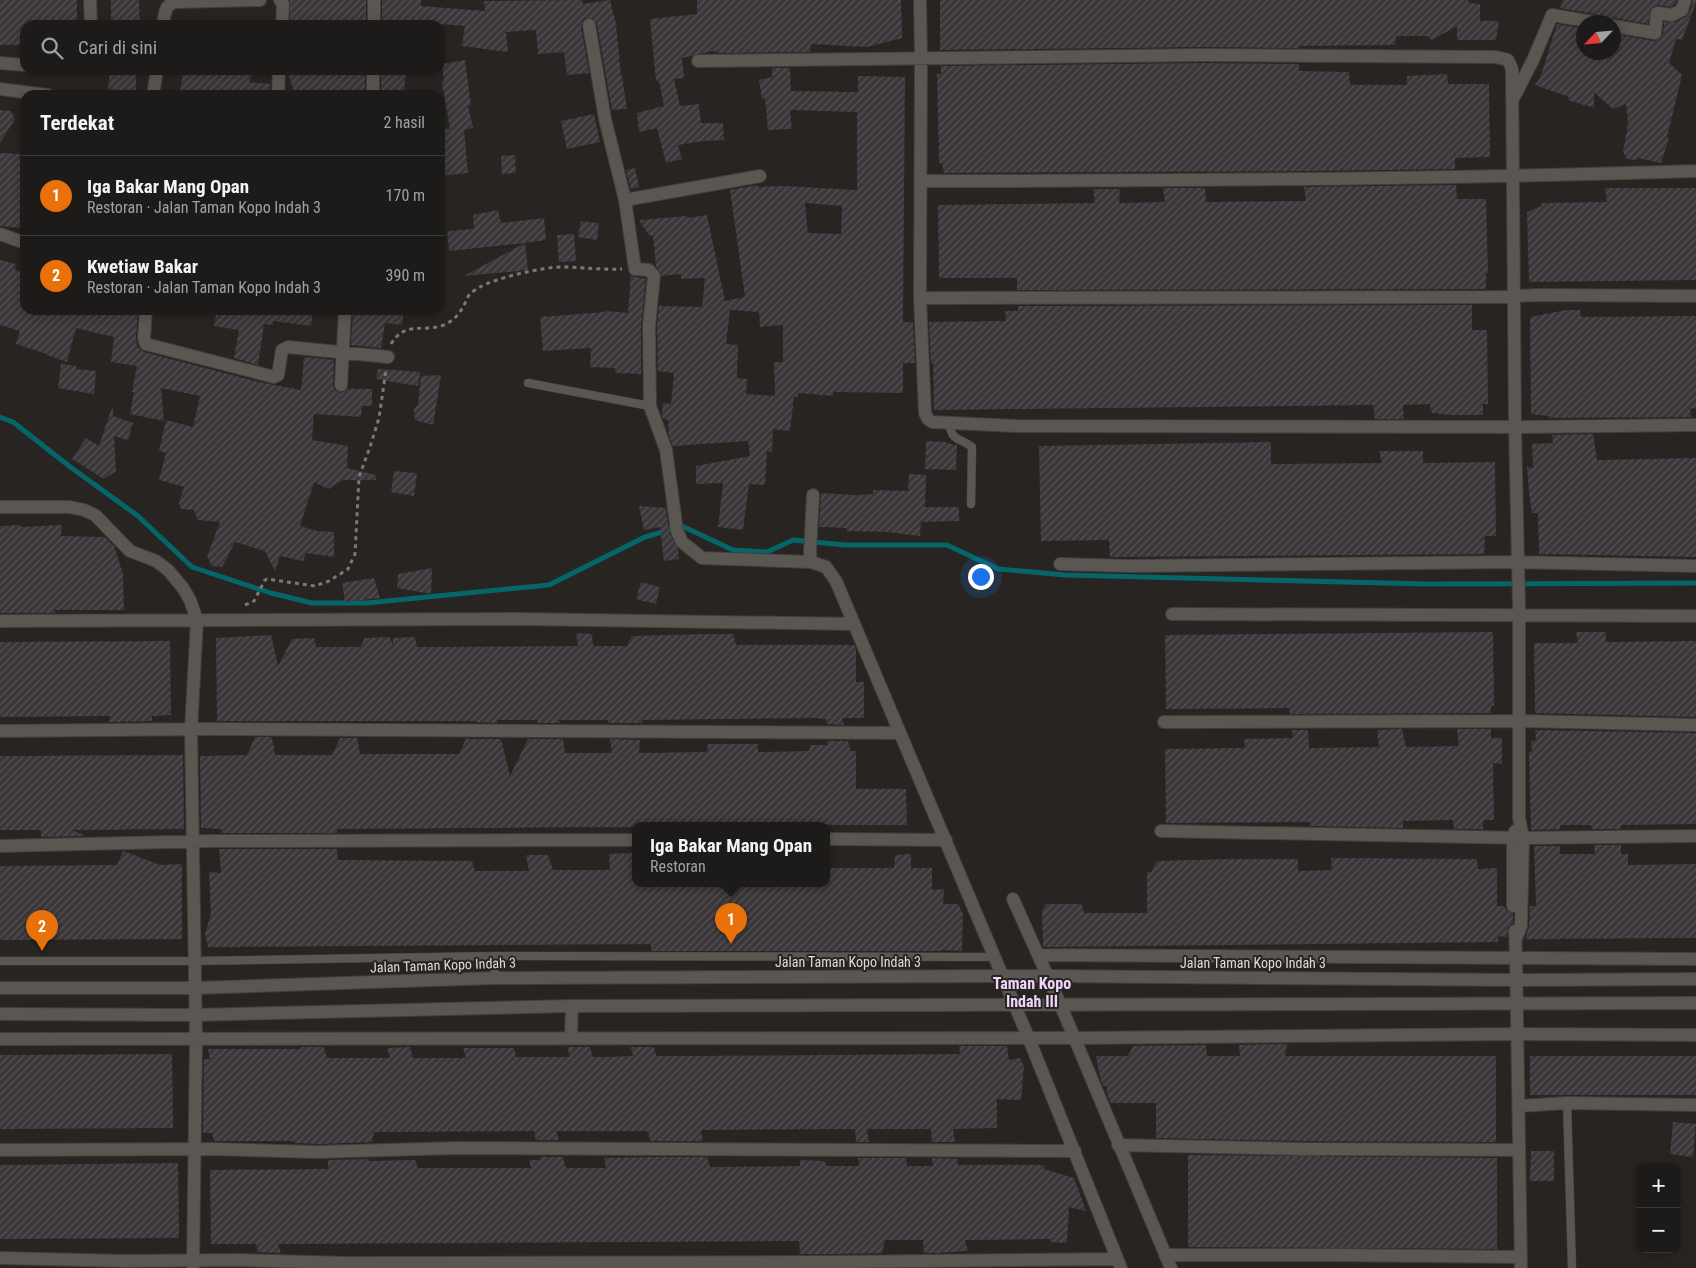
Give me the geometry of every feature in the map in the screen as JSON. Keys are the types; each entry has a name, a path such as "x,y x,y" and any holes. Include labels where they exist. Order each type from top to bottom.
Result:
{"street":[{"path":"90,0 91,20"},
{"path":"164,20 166,8 170,3 260,0"},
{"path":"280,0 283,4 282,20"},
{"path":"374,0 374,20"},
{"path":"920,0 920,298 925,413 932,422 1016,426 1515,427 1696,425"},
{"path":"1621,27 1655,33 1657,13 1672,16 1682,10 1685,0"},
{"path":"1512,99 1533,60 1552,16 1576,20"},
{"path":"0,1258 193,1265 237,1260 347,1263 1119,1263 1015,1005 836,580 826,567 811,557 702,558 682,542 676,525 666,450 650,406 649,326 654,276 650,270 636,269 625,200 605,119 589,25"},
{"path":"698,60 1202,55 1503,58 1511,64 1519,612 1518,838 1521,926 1516,938 1516,957 1521,1263 1332,1255 1165,1255"},
{"path":"0,63 20,65"},
{"path":"154,90 156,75"},
{"path":"278,90 280,75"},
{"path":"373,75 373,90"},
{"path":"0,90 20,92"},
{"path":"920,181 1210,181 1696,171"},
{"path":"625,200 760,176"},
{"path":"0,234 20,241"},
{"path":"920,298 1696,296"},
{"path":"146,315 144,338 146,344 274,377 278,375 282,350 288,347 388,357"},
{"path":"340,385 345,315"},
{"path":"811,557 813,495"},
{"path":"0,507 69,508 84,510 95,515 130,551 156,561 168,570 190,600 197,620 191,730 194,1015 196,1039 193,1265"},
{"path":"1060,564 1128,566 1696,566"},
{"path":"1172,614 1519,612 1696,616"},
{"path":"0,621 522,619 854,624"},
{"path":"1164,722 1519,721 1696,725"},
{"path":"0,731 900,733"},
{"path":"1161,831 1518,838 1696,836"},
{"path":"830,839 946,840"},
{"path":"0,846 192,842 632,840"},
{"path":"1013,899 1075,1038 1170,1268"},
{"path":"1038,955 1516,957 1696,960"},
{"name":"Jalan Taman Kopo Indah 3","path":"0,988 194,988 495,978 1047,976 1517,980 1696,979"},
{"path":"0,1014 194,1015 572,1006 1696,1003"},
{"path":"571,1038 572,1006"},
{"path":"0,1039 1029,1039 1517,1034 1696,1036"},
{"path":"1519,1106 1567,1103 1696,1105"},
{"path":"1118,1145 1300,1149 1519,1150"},
{"path":"0,1150 194,1149 317,1152 456,1148 1075,1151"}],"lane":[{"path":"528,383 650,406"},
{"path":"949,423 954,438 972,447 971,504"},
{"path":"0,961 194,961 494,956 994,957"},
{"path":"494,956 495,978"},
{"path":"1567,1103 1572,1268"}],"path":[{"path":"239,605 254,601 265,580 270,579 315,586 329,581 348,570 355,554 359,477 379,418 391,342 405,330 414,327 442,326 454,319 462,311 470,294 485,284 505,277 560,267 600,270 636,269"}],"building":[{"path":"0,0 77,0 77,20 20,20 20,45 0,45"},
{"path":"111,0 139,0 140,20 111,20"},
{"path":"290,0 366,0 366,20 290,20"},
{"path":"382,0 421,0 421,6 485,11 484,1 582,0 583,4 610,0 616,24 621,76 627,109 612,110 597,24 592,18 584,18 581,26 589,73 567,75 564,52 538,54 536,30 506,32 508,52 462,46 465,26 445,24 445,20 382,20"},
{"path":"697,0 901,0 902,38 867,47 811,44 810,52 720,53 713,51 682,58 684,78 674,79 680,106 699,104 701,123 723,123 724,140 678,145 682,159 666,163 657,128 639,132 637,113 664,106 659,81 656,81 650,19 697,14"},
{"path":"940,0 1468,0 1469,3 1480,4 1480,21 1499,21 1496,40 1457,40 1457,26 1432,40 1427,36 1396,36 1395,45 1299,46 1299,48 1202,47 940,50"},
{"path":"1563,0 1677,0 1671,7 1658,5 1651,8 1648,24 1621,19 1621,15 1595,15 1560,8"},
{"path":"1693,0 1696,0 1682,40 1676,39 1669,63 1682,75 1667,137 1669,138 1661,163 1637,158 1637,160 1627,159 1623,152 1628,123 1626,104 1613,109 1594,92 1594,108 1568,100 1569,97 1535,85 1540,78 1557,24 1576,28 1576,60 1621,60 1621,35 1654,41 1658,40 1663,34 1664,22 1675,22 1686,17 1690,12"},
{"path":"465,60 471,105 468,105 473,128 464,130 468,173 445,175 445,129 450,129 445,90 443,90 442,82 444,82 445,63"},
{"path":"1202,63 1299,64 1299,71 1349,72 1350,85 1407,85 1407,76 1447,74 1448,84 1489,84 1490,157 1455,158 1455,169 1308,171 944,173 942,163 939,163 937,74 941,74 941,66"},
{"path":"772,68 790,68 791,91 858,92 858,76 905,77 903,322 913,322 915,363 903,363 903,393 833,392 833,396 798,393 798,397 794,397 790,431 773,429 772,452 767,451 765,485 749,484 743,530 718,527 723,483 696,484 696,466 750,456 748,441 673,446 669,436 668,420 663,419 662,416 663,403 671,404 674,373 658,371 657,326 659,306 702,307 705,278 681,279 681,274 662,276 656,266 653,236 649,235 639,220 687,216 687,218 707,215 725,301 745,297 730,190 758,185 758,187 785,186 857,190 857,112 790,110 792,129 768,130 765,98 762,99 759,80 772,77","holes":["805,203 842,206 841,234 808,233","730,310 759,312 760,327 783,325 783,362 774,362 775,396 746,394 747,379 737,378 738,345 726,344"]},
{"path":"109,75 136,75 136,90 108,89"},
{"path":"182,75 252,75 249,82 270,84 270,90 181,90"},
{"path":"289,75 365,75 365,90 293,90"},
{"path":"381,75 406,75 404,90 381,90"},
{"path":"0,110 11,111 15,119 0,143"},
{"path":"594,114 600,142 567,149 561,121"},
{"path":"0,153 20,154 20,228 0,226"},
{"path":"515,155 516,173 502,174 501,156"},
{"path":"635,168 639,187 631,189 626,170"},
{"path":"1456,185 1457,199 1486,199 1488,273 1486,273 1486,289 1017,290 1017,278 939,278 938,205 1095,203 1093,189 1120,189 1119,203 1165,202 1163,188 1205,188 1206,202 1306,201 1304,187"},
{"path":"1605,188 1696,188 1696,280 1529,282 1527,212 1542,206 1541,203 1607,202"},
{"path":"498,210 501,223 544,218 546,240 449,251 447,231 474,229 473,215"},
{"path":"581,221 599,223 597,240 578,237"},
{"path":"574,234 576,261 559,262 557,235"},
{"path":"525,243 528,270 464,276"},
{"path":"0,260 16,264 15,270 20,271 20,315 138,315 137,347 144,352 259,382 301,390 304,357 334,360 334,389 341,393 348,389 372,389 372,406 362,406 361,417 314,414 312,440 348,446 347,468 376,475 376,480 343,480 328,489 314,482 300,526 317,531 334,532 334,557 306,553 303,561 280,556 275,571 265,551 235,542 222,567 212,566 207,556 220,522 198,520 194,510 181,509 179,503 184,487 159,480 166,453 159,451 166,420 193,427 200,396 161,388 164,421 130,414 137,366 111,362 114,337 76,328 67,362 16,344 20,331 0,325"},
{"path":"631,276 646,279 641,326 641,374 615,373 615,368 590,367 591,348 543,351 540,317 605,311 628,313"},
{"path":"1472,305 1472,330 1487,330 1488,404 1483,404 1483,415 1432,413 1430,404 1403,405 1404,419 1375,419 1373,405 934,410 933,363 931,363 929,322 1006,321 1005,311 1018,311 1018,306"},
{"path":"1566,310 1580,310 1581,317 1696,316 1696,408 1690,409 1691,417 1549,418 1549,416 1531,414 1530,317"},
{"path":"216,315 312,315 311,326 273,321 273,325 264,324 258,365 234,358 239,330 214,326"},
{"path":"353,315 403,315 402,325 385,323 381,348 351,345"},
{"path":"61,364 76,366 76,369 96,371 94,394 58,388"},
{"path":"378,369 420,372 418,386 376,379"},
{"path":"441,375 433,425 415,420 414,409 418,405 421,376"},
{"path":"112,407 113,416 133,423 128,440 114,436 116,471 104,479 72,459 86,438 99,446"},
{"path":"1593,434 1597,460 1696,458 1696,557 1539,554 1538,513 1532,513 1527,467 1533,468 1532,444 1553,443 1552,435"},
{"path":"926,441 946,442 957,445 956,470 925,469"},
{"path":"1271,442 1271,464 1382,463 1379,451 1423,451 1423,463 1495,462 1496,536 1485,536 1484,554 1110,557 1109,540 1041,541 1039,446"},
{"path":"394,471 417,473 414,496 391,492"},
{"path":"909,474 926,475 925,507 959,507 959,521 921,522 920,536 819,527 821,493 855,495 873,494 873,490 908,491"},
{"path":"639,506 666,508 669,532 678,549 679,559 664,561 660,527 644,530"},
{"path":"20,525 21,527 62,525 61,536 105,537 114,546 123,574 124,610 54,610 55,613 0,613 0,526"},
{"path":"432,568 431,594 397,588 398,574"},
{"path":"374,578 380,598 345,602 342,583"},
{"path":"641,582 660,587 656,604 636,599"},
{"path":"1493,632 1494,706 1491,706 1491,713 1290,714 1289,708 1166,709 1165,635"},
{"path":"1576,632 1606,632 1606,642 1696,641 1696,717 1535,713 1534,643 1578,643"},
{"path":"576,633 592,634 593,646 627,646 632,636 705,634 733,634 736,645 854,645 856,648 856,682 864,682 864,718 842,718 844,725 827,724 826,719 815,718 642,720 642,723 608,723 608,720 559,720 560,723 537,723 538,720 497,720 497,723 475,721 217,721 216,638 271,635 278,666 292,639 314,638 316,647 360,647 365,638 387,637 390,638 393,646 393,638 415,637 417,647 578,646"},
{"path":"170,641 171,715 152,716 152,721 108,722 111,716 0,717 0,642"},
{"path":"1402,729 1406,747 1459,746 1457,729 1491,729 1491,738 1502,738 1502,764 1493,763 1494,820 1483,820 1483,829 1454,829 1453,820 1403,821 1403,828 1310,826 1310,822 1166,823 1165,749 1245,748 1244,739 1293,738 1292,730 1308,730 1309,748 1379,747 1377,730"},
{"path":"1535,730 1696,733 1696,824 1621,825 1621,829 1592,829 1591,825 1560,825 1560,829 1531,830 1529,752 1532,752 1531,741 1536,740"},
{"path":"255,737 272,737 275,755 332,755 340,738 357,738 360,754 459,754 466,739 501,739 510,776 528,739 563,739 565,753 612,753 610,739 640,740 639,753 707,752 708,744 758,744 758,752 809,751 810,745 827,745 827,741 848,741 851,751 856,751 856,789 906,789 907,825 830,825 830,822 632,822 632,827 337,829 337,833 221,833 222,829 201,828 200,756 247,755"},
{"path":"183,755 184,829 72,830 86,836 41,837 41,830 0,830 0,756"},
{"path":"1594,845 1621,845 1621,854 1628,854 1628,865 1696,864 1696,938 1525,939 1529,927 1530,906 1536,906 1534,846 1560,846 1560,854 1595,854"},
{"path":"219,849 337,849 338,860 472,861 475,871 529,871 526,855 548,855 553,870 610,870 609,854 632,853 632,887 830,887 830,868 894,868 895,855 911,854 911,868 932,868 932,890 944,889 943,904 958,904 963,914 962,951 651,951 651,944 208,947 205,934 211,914 209,872 221,873"},
{"path":"123,851 160,865 182,864 182,939 0,940 0,866 117,865"},
{"path":"1331,858 1477,859 1478,869 1497,868 1497,906 1505,906 1506,910 1513,914 1513,923 1508,928 1507,937 1498,936 1498,942 1043,947 1042,911 1046,904 1081,904 1084,913 1147,913 1147,872 1151,872 1157,861 1298,859 1298,871 1332,870"},
{"path":"1287,1044 1285,1056 1496,1056 1496,1142 1156,1138 1156,1103 1111,1103 1107,1094 1107,1086 1103,1086 1100,1077 1096,1056 1128,1056 1133,1046 1206,1045 1207,1056 1240,1056 1239,1045"},
{"path":"959,1046 1007,1046 1009,1060 1020,1058 1024,1066 1021,1100 997,1099 997,1128 953,1129 955,1142 932,1142 931,1129 867,1129 869,1142 856,1142 855,1129 701,1130 703,1141 650,1141 648,1131 556,1131 559,1140 536,1140 534,1131 374,1132 372,1142 320,1144 295,1143 295,1141 214,1141 212,1133 203,1133 204,1059 210,1059 208,1049 301,1049 301,1047 324,1047 327,1058 390,1058 387,1048 410,1047 413,1058 466,1058 463,1048 514,1048 516,1057 570,1057 567,1047 590,1047 593,1057 605,1057 633,1056 631,1047 654,1047 656,1056 678,1056 960,1054"},
{"path":"172,1054 173,1128 0,1129 0,1055"},
{"path":"1530,1056 1696,1056 1696,1095 1530,1095"},
{"path":"1673,1122 1696,1124 1693,1157 1670,1154"},
{"path":"1531,1151 1554,1151 1554,1181 1530,1181"},
{"path":"1188,1155 1497,1158 1497,1249 1188,1247"},
{"path":"540,1157 563,1157 566,1168 606,1168 604,1158 653,1157 707,1157 710,1167 800,1166 800,1160 824,1161 827,1166 859,1166 858,1158 906,1158 907,1166 933,1166 932,1158 957,1159 958,1165 1044,1165 1044,1169 1074,1178 1086,1211 1069,1207 1067,1243 1050,1242 1050,1239 965,1240 968,1251 937,1253 924,1253 923,1240 885,1240 882,1253 834,1254 800,1254 799,1241 278,1244 281,1253 258,1252 256,1244 211,1244 210,1170 328,1169 328,1160 369,1159 368,1161 415,1160 418,1168 531,1168 529,1160 540,1160"},
{"path":"178,1163 179,1238 0,1239 0,1165"}],"waterway":[{"path":"0,417 13,422 69,466 138,516 192,567 271,593 312,603 367,603 549,585 645,537 682,526 733,550 767,552 793,540 845,545 947,545 998,569 1065,575 1425,584 1696,583"}],"place":[{"name":"Iga Bakar Mang Opan","path":"731,944"},
{"name":"Kwetiaw Bakar","path":"42,951"}],"district":[{"name":"Taman Kopo Indah III","path":"1032,992"}]}
